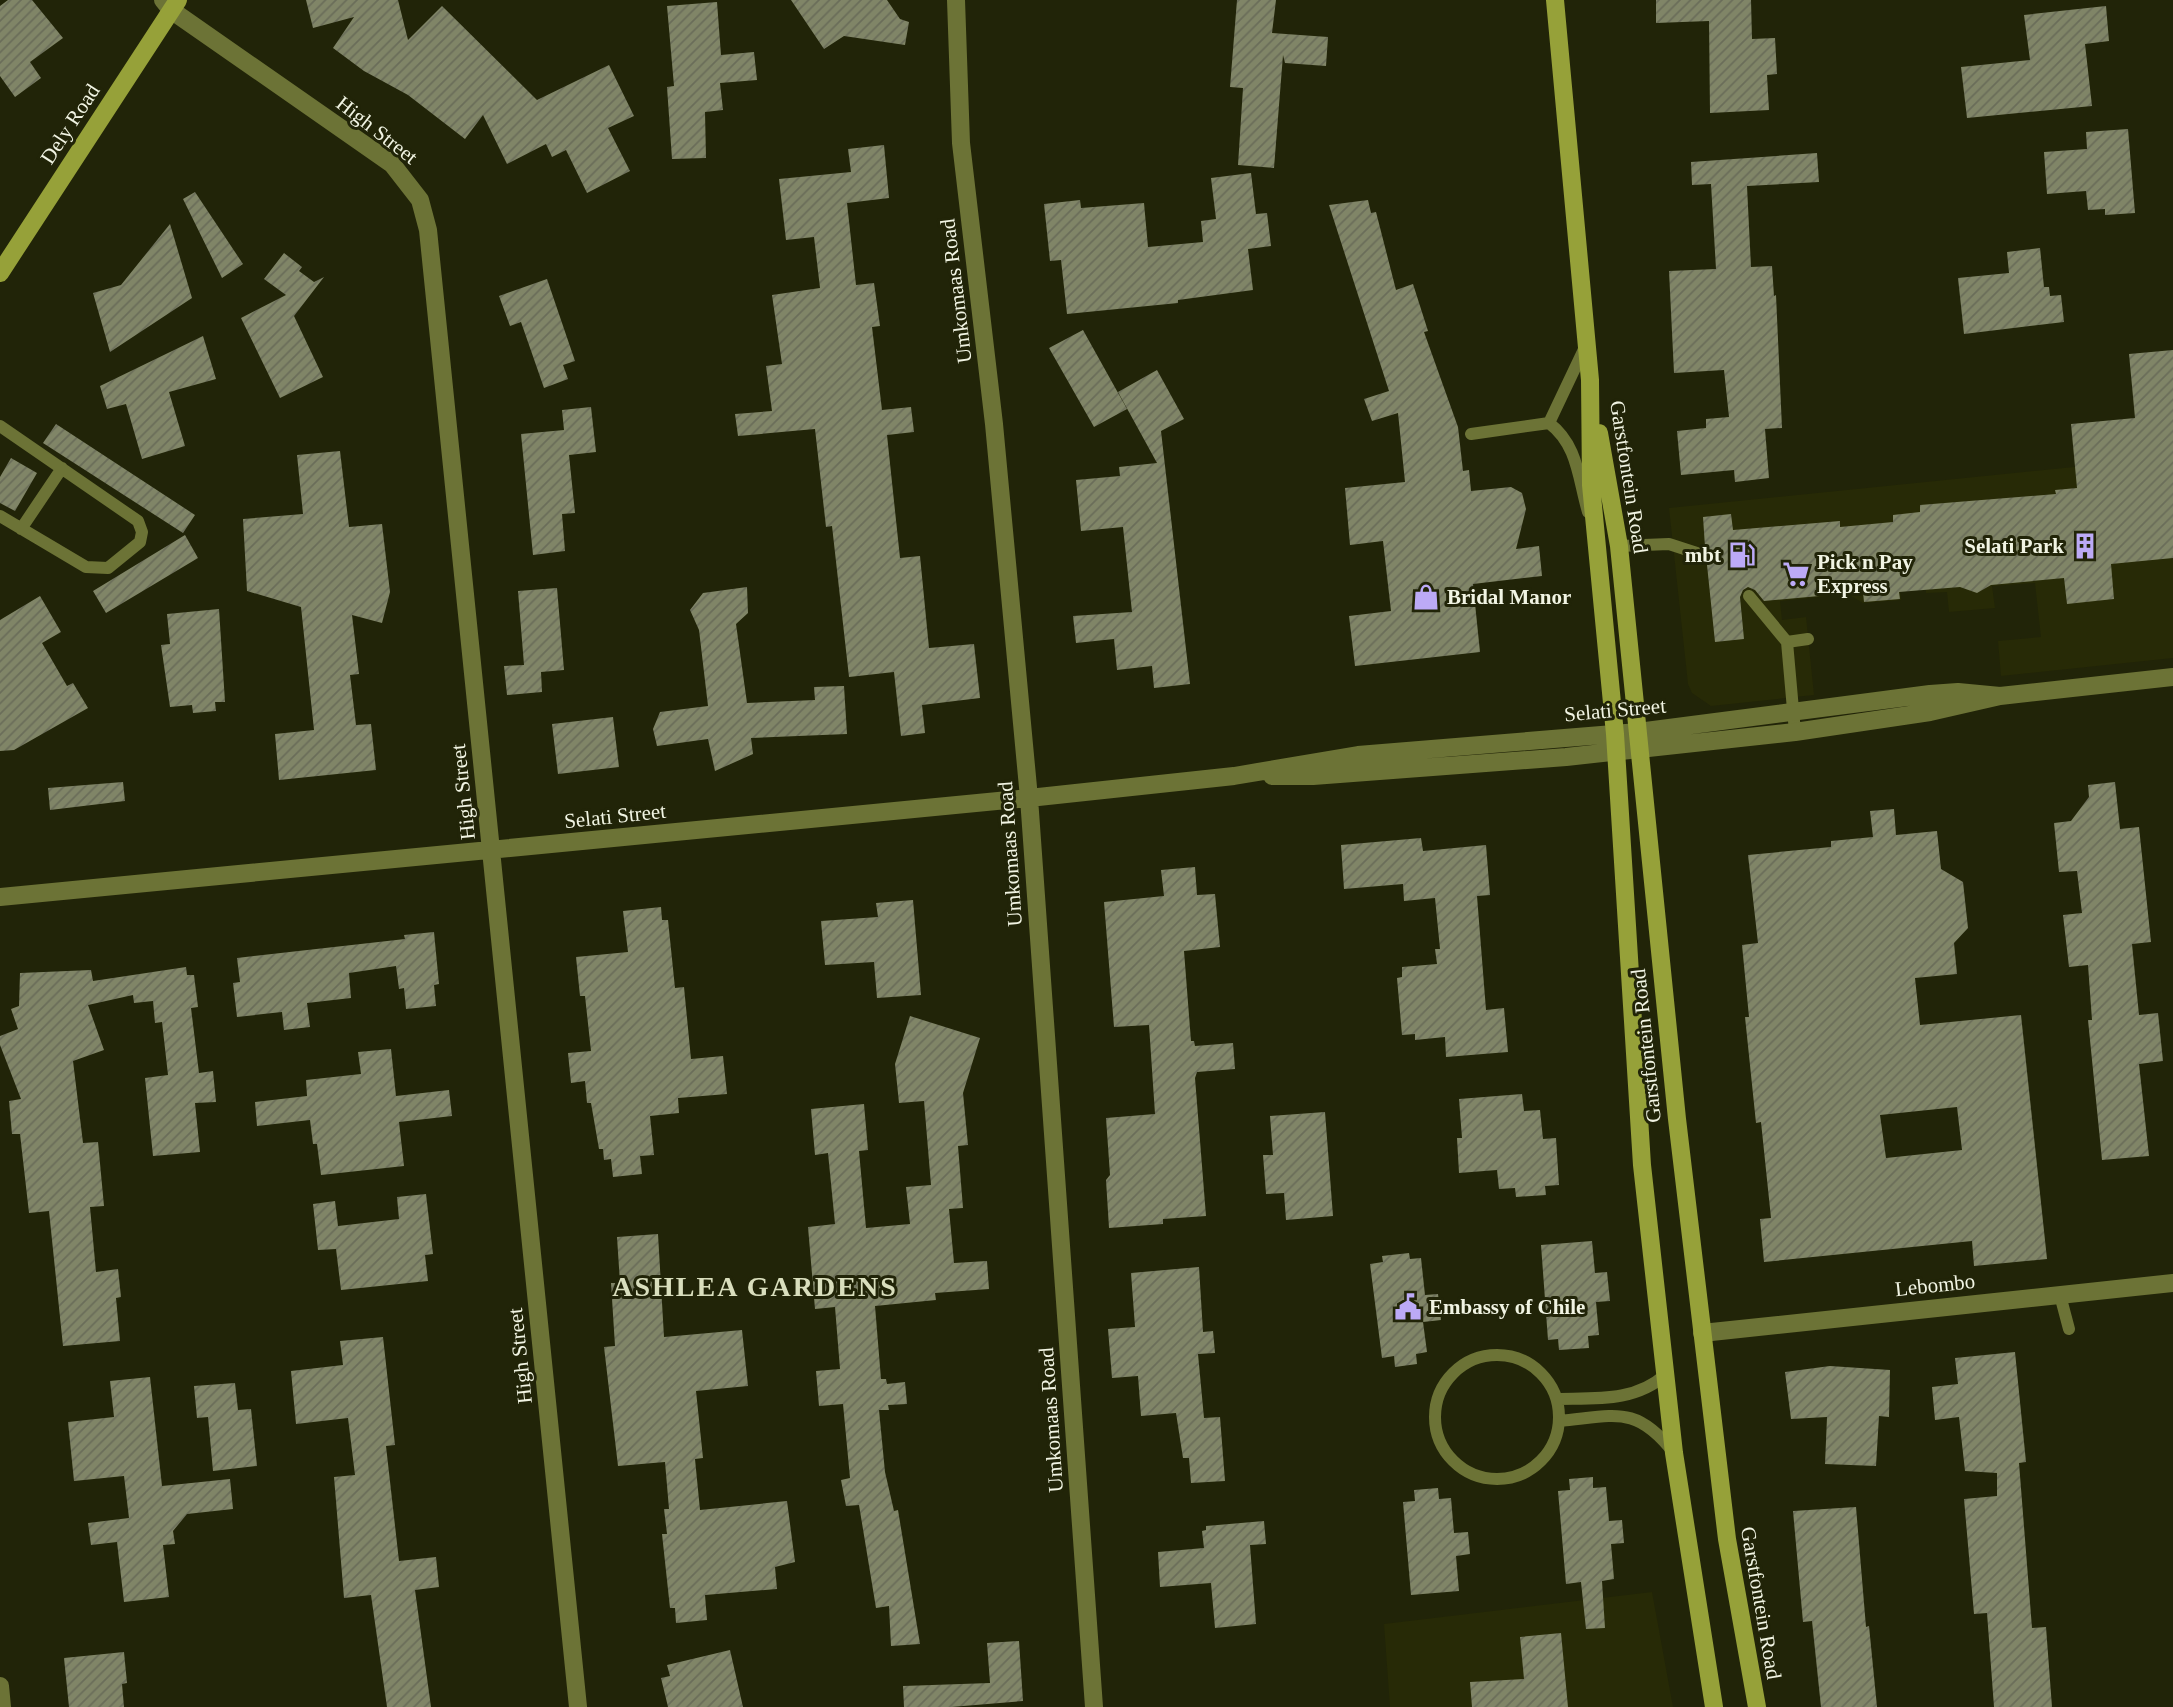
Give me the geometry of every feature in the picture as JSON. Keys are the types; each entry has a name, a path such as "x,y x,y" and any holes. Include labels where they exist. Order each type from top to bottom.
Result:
{"main road":[{"name":"Garstfontein Road","path":"1555,0 1590,380 1591,485 1615,742 1642,1165 1674,1453 1714,1707"},
{"name":"Dely Road","path":"0,273 171,4"},
{"name":"Garstfontein Road","path":"1590,380 1619,545 1702,1333 1727,1539 1757,1707"}],"street":[{"name":"Umkomaas Road","path":"956,0 961,144 995,424 1029,798 1094,1707"},
{"name":"High Street","path":"171,4 391,164 420,200 428,230 578,1707"},
{"name":"Selati Street","path":"0,897 492,851 1234,776 1312,776 1615,742 1795,732 1930,712 2000,696 2173,677"},
{"name":"Selati Street","path":"1638,740 1793,712 1944,693 2000,696"},
{"name":"Lebombo","path":"1702,1333 2173,1283"},
{"path":"0,1686 2,1707"}],"lane":[{"path":"1549,424 1587,343"},
{"path":"1471,434 1549,424 1564,437 1574,455 1595,537"},
{"path":"0,426 138,521 142,532 140,542 108,568 86,567 0,516"},
{"path":"21,529 62,468"},
{"path":"1619,545 1669,544 1706,556"},
{"path":"1749,596 1787,642 1795,732"},
{"path":"1787,642 1808,639"},
{"path":"2173,677 2173,684"},
{"path":"2060,1295 2069,1329"},
{"path":"1503,1354 1529,1364 1549,1382 1557,1399 1559,1421 1546,1455 1532,1468 1516,1476 1498,1479 1480,1477 1456,1463 1439,1441 1434,1423 1435,1405 1442,1387 1452,1373 1467,1361 1485,1355 1503,1354"},
{"path":"1557,1399 1632,1394 1648,1389 1665,1376"},
{"path":"1559,1421 1628,1416 1649,1425 1674,1453"}],"shaded area":[{"path":"2173,457 2173,658 2001,676 1998,641 2041,637 2035,583 1992,586 1995,608 1949,612 1947,592 1926,593 1926,588 1900,590 1901,600 1863,603 1848,594 1780,601 1782,620 1806,617 1814,695 1711,706 1692,693 1688,684 1669,508"},
{"path":"1652,1592 1673,1707 1390,1707 1384,1624"}],"building":[{"path":"8,0 32,0 63,38 30,62 41,78 15,97 0,76 0,6"},
{"path":"306,0 398,0 408,40 442,6 537,100 609,65 634,116 608,128 630,171 587,193 566,150 552,157 546,144 507,164 483,115 465,139 408,95 364,71 333,48 354,17 313,28"},
{"path":"791,0 887,0 900,19 909,22 905,45 844,36 824,49"},
{"path":"1237,0 1276,0 1272,33 1328,37 1326,66 1285,63 1283,55 1274,168 1238,165 1243,88 1230,87"},
{"path":"1656,0 1751,0 1752,39 1775,38 1777,74 1767,75 1769,110 1710,113 1709,21 1656,23"},
{"path":"717,2 721,55 754,52 757,80 720,83 723,110 705,112 706,158 672,159 667,87 674,86 667,6"},
{"path":"2106,6 2109,41 2085,44 2092,106 1967,118 1961,67 2030,60 2024,15"},
{"path":"2128,129 2135,213 2105,215 2105,209 2088,210 2086,191 2047,194 2044,152 2087,149 2086,132"},
{"path":"884,145 889,198 847,203 856,285 874,283 880,326 872,327 882,410 911,407 914,432 887,435 900,558 920,556 929,648 974,644 980,698 922,705 925,733 901,736 894,672 849,677 832,526 826,527 815,429 738,436 735,414 772,411 766,366 782,364 772,295 820,288 814,237 786,240 779,179 851,172 848,149"},
{"path":"1817,153 1819,182 1747,186 1751,267 1772,266 1774,296 1776,295 1782,428 1765,429 1769,478 1735,482 1734,470 1681,475 1677,431 1706,428 1706,419 1729,417 1724,370 1674,373 1669,271 1716,269 1711,184 1692,185 1691,162"},
{"path":"1251,173 1256,214 1267,213 1271,246 1248,249 1253,290 1178,300 1178,303 1067,314 1061,260 1050,261 1044,204 1080,200 1081,208 1144,203 1148,247 1203,242 1201,221 1216,219 1211,178"},
{"path":"195,192 243,264 222,278 183,199"},
{"path":"1368,200 1371,213 1376,212 1396,290 1413,284 1428,331 1424,332 1458,427 1463,471 1469,470 1471,491 1511,487 1522,493 1526,509 1516,549 1539,546 1542,576 1473,584 1480,652 1355,666 1349,616 1391,611 1383,541 1350,545 1345,488 1405,482 1398,413 1372,421 1364,399 1389,391 1329,205"},
{"path":"170,224 192,298 110,352 93,293 121,285"},
{"path":"2040,248 2044,287 2049,287 2050,296 2061,295 2064,322 1964,334 1958,278 2009,273 2007,252"},
{"path":"284,253 302,267 299,271 314,282 324,277 294,316 323,377 280,398 241,318 286,295 264,279"},
{"path":"547,279 575,361 563,365 568,379 544,388 521,322 510,326 499,296"},
{"path":"1083,330 1127,409 1094,427 1049,348"},
{"path":"203,336 216,379 169,392 185,446 142,459 126,404 107,409 100,386"},
{"path":"2173,350 2173,558 2111,564 2114,599 2067,604 2064,578 1991,585 1977,593 1960,587 1899,592 1900,599 1864,602 1863,592 1764,601 1755,590 1748,587 1740,597 1744,639 1715,642 1707,565 1715,555 1705,547 1703,517 1731,514 1733,530 1840,521 1840,527 1893,522 1893,515 1920,512 1920,505 2056,494 2055,490 2077,488 2071,424 2135,418 2129,354"},
{"path":"1157,370 1184,419 1161,431 1190,684 1154,688 1152,666 1117,670 1114,639 1076,643 1073,616 1132,612 1123,527 1081,531 1076,480 1120,476 1119,467 1157,463 1118,392"},
{"path":"591,407 596,452 569,455 575,513 562,514 565,551 533,555 521,434 564,430 562,410"},
{"path":"56,424 195,515 183,533 43,443"},
{"path":"340,451 349,527 382,524 390,592 382,623 352,615 359,674 350,675 356,725 371,724 376,770 279,780 275,734 314,730 301,607 247,591 243,519 303,514 297,455"},
{"path":"11,458 37,473 15,511 0,503 0,477"},
{"path":"185,535 198,558 106,613 93,591"},
{"path":"747,587 748,613 736,624 747,703 815,700 814,687 844,686 847,734 751,738 753,754 715,771 708,739 657,746 653,729 660,712 708,706 699,630 690,610 703,593"},
{"path":"557,588 564,670 541,672 542,692 507,695 504,666 524,665 518,591"},
{"path":"40,596 61,632 42,643 67,686 73,683 88,708 14,750 0,751 0,620"},
{"path":"219,609 225,702 215,702 216,711 193,713 192,705 170,707 161,645 170,644 167,614"},
{"path":"613,717 619,767 558,774 552,724"},
{"path":"123,782 125,801 50,810 48,788"},
{"path":"2115,782 2120,829 2139,827 2151,942 2132,944 2139,1015 2158,1013 2163,1061 2139,1064 2149,1156 2102,1160 2088,1020 2092,1020 2088,965 2069,967 2063,915 2082,913 2077,871 2059,872 2054,823 2071,821 2089,797 2088,785"},
{"path":"1894,809 1896,835 1937,831 1941,869 1963,882 1968,928 1954,943 1957,974 1915,978 1920,1025 2021,1015 2047,1259 1974,1266 1972,1241 1764,1262 1760,1219 1771,1218 1761,1122 1756,1123 1745,1017 1749,1017 1742,945 1758,943 1748,855 1831,847 1831,841 1873,837 1870,811","holes":["1957,1107 1962,1150 1886,1158 1880,1115"]},
{"path":"1421,838 1423,851 1486,845 1490,895 1477,896 1486,1010 1504,1008 1508,1052 1446,1057 1445,1037 1415,1040 1415,1034 1402,1035 1397,978 1402,977 1402,967 1437,964 1435,949 1440,949 1435,898 1404,901 1403,884 1344,889 1341,845"},
{"path":"1195,867 1197,895 1215,894 1220,947 1184,951 1191,1041 1194,1041 1195,1046 1233,1043 1235,1069 1197,1072 1195,1078 1206,1216 1163,1219 1163,1224 1109,1228 1106,1180 1110,1175 1106,1118 1155,1114 1149,1025 1114,1027 1104,902 1164,896 1161,870"},
{"path":"913,900 921,995 877,998 874,962 825,965 821,921 878,917 876,903"},
{"path":"661,907 662,920 668,920 675,988 684,987 691,1059 723,1056 727,1094 678,1098 679,1113 650,1116 654,1155 640,1156 642,1174 613,1177 611,1159 604,1160 603,1149 599,1149 591,1103 587,1103 585,1081 571,1083 568,1053 591,1051 585,996 580,996 576,957 628,952 623,911"},
{"path":"434,932 439,984 434,985 436,1006 406,1009 404,988 399,989 396,966 349,973 351,998 307,1003 310,1027 284,1030 282,1012 237,1017 233,983 240,982 237,958 405,939 404,935"},
{"path":"186,967 187,975 194,975 198,1007 191,1008 199,1073 213,1071 216,1102 195,1103 200,1152 153,1156 145,1078 168,1075 162,1022 155,1023 153,1001 134,1003 133,995 88,1005 104,1050 73,1061 83,1143 98,1142 104,1206 90,1207 96,1272 118,1269 121,1297 116,1298 120,1341 63,1346 49,1211 29,1213 20,1134 12,1134 9,1101 21,1099 0,1045 0,1036 18,1029 11,1009 19,1006 20,973 91,970 93,981"},
{"path":"910,1016 980,1038 963,1093 968,1145 958,1146 963,1208 949,1209 954,1263 987,1261 989,1289 935,1293 936,1300 875,1306 881,1379 886,1379 887,1384 905,1382 907,1404 888,1405 889,1410 879,1410 885,1472 894,1511 898,1510 920,1644 891,1646 889,1606 876,1608 859,1505 846,1506 841,1480 850,1478 843,1404 819,1406 816,1371 840,1369 835,1307 815,1309 808,1227 835,1224 828,1153 815,1155 811,1109 864,1104 868,1150 859,1151 866,1228 910,1224 906,1187 931,1185 924,1101 899,1103 895,1064"},
{"path":"391,1049 396,1096 449,1090 452,1116 399,1122 404,1166 321,1175 317,1144 313,1144 310,1120 257,1126 255,1102 307,1096 306,1080 361,1074 358,1052"},
{"path":"1522,1094 1524,1111 1540,1110 1543,1139 1556,1138 1559,1185 1545,1186 1546,1195 1516,1197 1515,1188 1499,1189 1497,1170 1459,1173 1457,1138 1462,1138 1459,1099"},
{"path":"1325,1112 1333,1216 1286,1220 1284,1193 1266,1194 1263,1155 1273,1155 1270,1116"},
{"path":"426,1194 433,1254 425,1255 428,1281 341,1290 336,1249 318,1250 313,1204 335,1201 338,1226 399,1219 397,1197"},
{"path":"658,1234 664,1337 742,1330 748,1386 696,1391 703,1458 695,1459 700,1510 787,1501 795,1562 775,1567 777,1589 705,1595 707,1620 676,1623 675,1608 670,1608 662,1534 667,1534 664,1509 669,1509 665,1462 618,1466 604,1347 615,1346 611,1283 620,1283 617,1237"},
{"path":"1592,1241 1595,1273 1607,1272 1610,1301 1596,1302 1599,1335 1588,1336 1589,1348 1559,1350 1558,1339 1548,1340 1541,1245"},
{"name":"Embassy of Chile","path":"1409,1253 1410,1259 1421,1258 1425,1295 1438,1294 1441,1320 1423,1322 1427,1352 1416,1354 1417,1364 1395,1367 1394,1356 1382,1358 1370,1264 1383,1262 1382,1256"},
{"path":"1199,1267 1203,1332 1213,1331 1215,1353 1198,1354 1204,1418 1220,1417 1225,1481 1191,1483 1189,1458 1183,1458 1176,1413 1141,1416 1138,1376 1112,1378 1108,1329 1135,1327 1131,1273"},
{"path":"383,1337 395,1445 386,1446 399,1561 436,1557 439,1587 415,1590 431,1707 387,1707 371,1595 344,1598 334,1477 355,1475 348,1418 296,1424 291,1371 343,1365 340,1341"},
{"path":"2015,1352 2026,1462 2019,1463 2032,1628 2046,1627 2052,1707 1994,1707 1987,1613 1974,1614 1964,1499 1997,1496 1997,1473 1965,1471 1959,1417 1935,1420 1932,1387 1958,1384 1955,1358"},
{"path":"1830,1366 1890,1370 1889,1417 1879,1416 1876,1466 1825,1464 1827,1417 1791,1419 1785,1372"},
{"path":"150,1377 162,1486 230,1479 233,1509 187,1514 173,1531 175,1544 163,1545 169,1597 124,1602 117,1542 91,1545 88,1523 129,1518 124,1476 74,1481 68,1422 114,1417 110,1381"},
{"path":"235,1383 238,1410 251,1409 257,1466 213,1471 208,1417 197,1418 194,1386"},
{"path":"1593,1477 1593,1488 1606,1487 1609,1521 1622,1520 1624,1543 1611,1544 1614,1579 1602,1581 1605,1628 1586,1629 1581,1582 1566,1584 1558,1491 1570,1490 1569,1479"},
{"path":"1438,1488 1439,1499 1451,1498 1454,1533 1468,1532 1470,1554 1456,1556 1459,1591 1411,1595 1403,1502 1415,1501 1414,1490"},
{"path":"1856,1507 1866,1627 1869,1626 1877,1707 1821,1707 1812,1621 1803,1622 1793,1511"},
{"path":"1264,1521 1266,1544 1250,1545 1256,1624 1215,1628 1211,1583 1160,1587 1158,1552 1204,1548 1202,1531 1206,1530 1206,1526"},
{"path":"1561,1633 1568,1707 1472,1707 1470,1682 1524,1679 1520,1637"},
{"path":"1019,1641 1023,1701 951,1707 904,1707 903,1686 990,1683 987,1643"},
{"path":"730,1650 743,1707 668,1707 661,1678 670,1676 667,1665"},
{"path":"124,1652 127,1683 122,1684 124,1707 69,1707 64,1658"}],"place":[{"name":"Selati Park","path":"2085,546"},
{"name":"mbt","path":"1742,555"},
{"name":"Pick n Pay Express","path":"1796,574"},
{"name":"Bridal Manor","path":"1426,597"},
{"name":"Embassy of Chile","path":"1408,1307"}],"district":[{"name":"ASHLEA GARDENS","path":"755,1286"}]}
